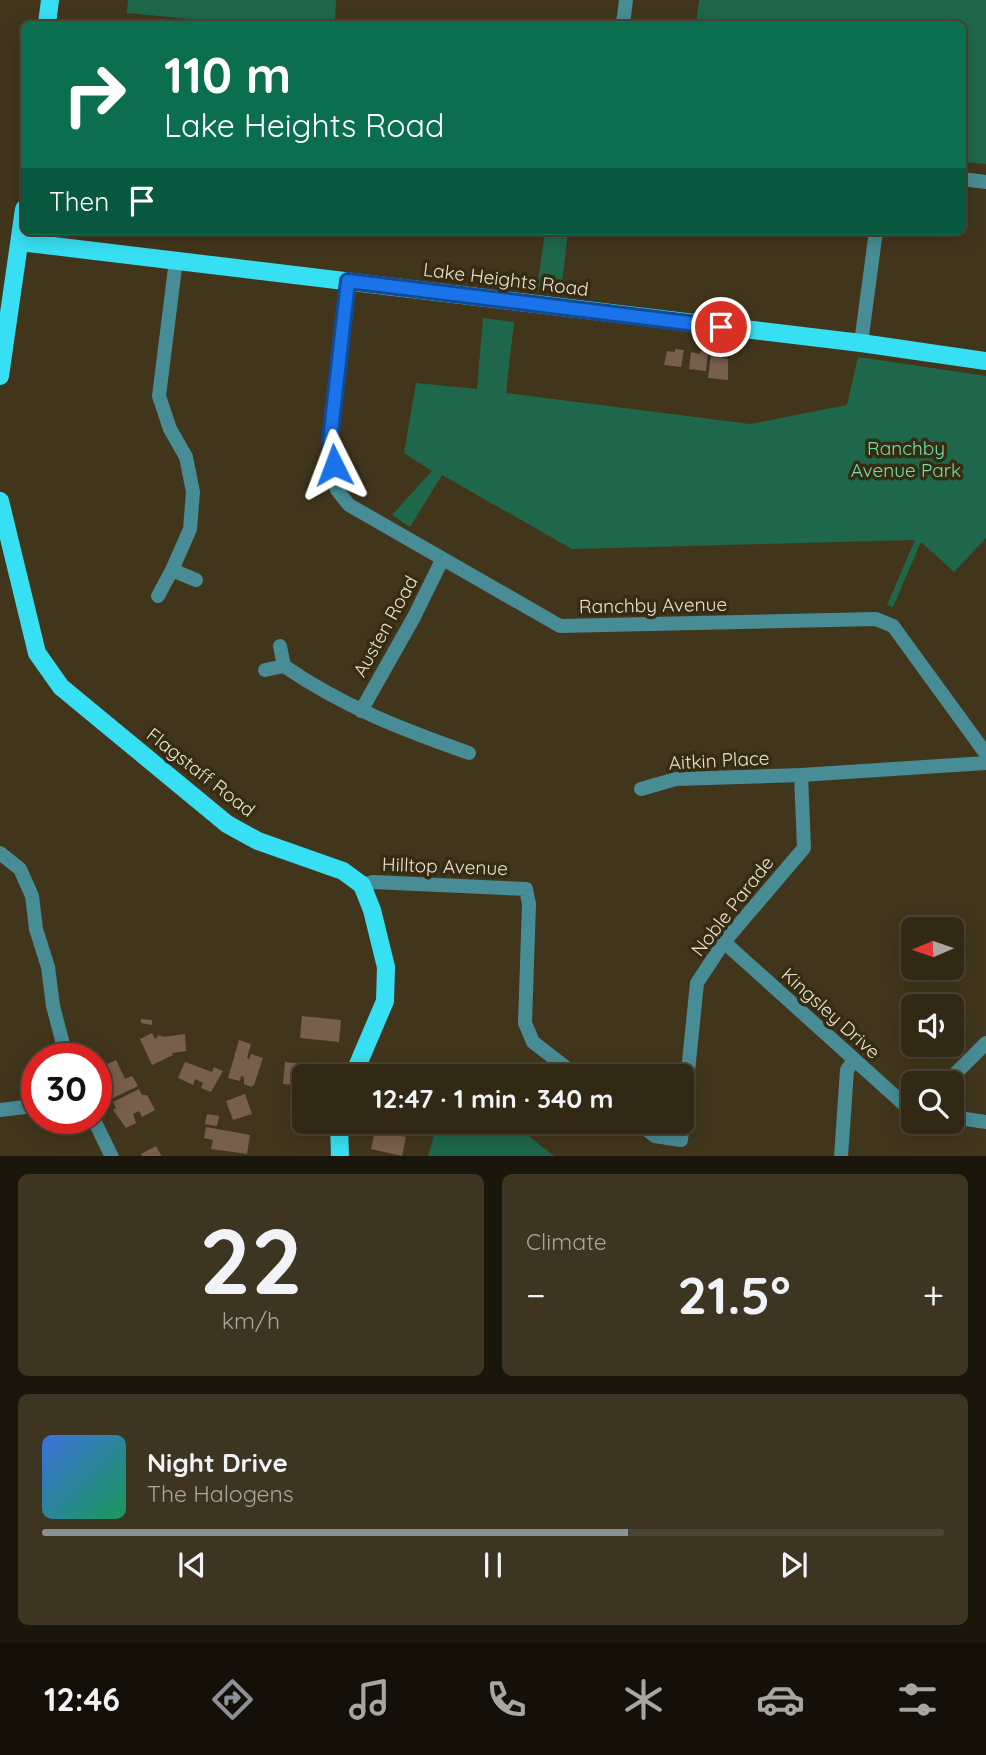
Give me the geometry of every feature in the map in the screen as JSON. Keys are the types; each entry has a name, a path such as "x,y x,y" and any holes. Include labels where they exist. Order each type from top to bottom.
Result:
{"main road":[{"path":"47,21 50,0"},
{"path":"0,376 21,234"},
{"name":"Lake Heights Road","path":"20,242 861,343 986,361"},
{"name":"Flagstaff Road","path":"0,501 37,653 61,687 227,824 258,841 343,871 362,885"},
{"path":"358,1064 385,1001 386,967 372,910 362,885"},
{"path":"339,1134 340,1156"}],"street":[{"path":"623,21 626,0"},
{"path":"966,180 986,182"},
{"path":"861,343 875,235"},
{"path":"158,596 190,529 193,492 186,457 170,429 159,396 176,260"},
{"name":"Ranchby Avenue","path":"348,281 330,440 337,490 349,505 560,626 876,619 893,626 986,754"},
{"name":"Austen Road","path":"360,711 414,617 442,560"},
{"path":"172,570 195,580"},
{"path":"280,646 284,666 316,688 388,724 469,753"},
{"path":"265,670 284,666"},
{"name":"Aitkin Place","path":"641,789 676,779 801,775 986,763"},
{"name":"Noble Parade","path":"689,1064 697,983 724,942 804,848 801,775"},
{"path":"0,853 20,869 32,897 36,929 48,967 52,1006 62,1043"},
{"name":"Hilltop Avenue","path":"362,885 373,882 526,888 529,904 525,1023 533,1042 562,1064"},
{"name":"Kingsley Drive","path":"724,942 901,1102"},
{"path":"958,1071 986,1043"},
{"path":"841,1156 846,1070 854,1060"},
{"path":"0,1110 21,1107"},
{"path":"964,1119 986,1122"},
{"path":"101,1134 112,1156"},
{"name":"Noble Parade","path":"653,1134 681,1140 682,1134"}],"green space":[{"path":"128,0 336,0 335,21 210,21 127,13"},
{"path":"699,0 986,0 986,164 966,162 966,21 696,21"},
{"path":"544,235 568,235 561,292 537,289"},
{"name":"Ranchby Avenue Park","path":"483,318 514,322 506,393 750,424 847,405 858,357 986,376 986,538 954,572 921,542 893,607 887,605 915,540 572,549 442,475 410,527 392,515 432,471 404,453 416,383 477,389"},
{"path":"434,1134 526,1134 554,1156 428,1156"}],"building":[{"path":"675,349 684,350 681,367 664,365 667,351 675,352"},
{"path":"700,351 708,352 706,371 689,369 691,352 700,354"},
{"path":"711,355 728,359 728,380 708,378"},
{"path":"302,1016 341,1020 339,1042 300,1038"},
{"path":"141,1019 152,1020 152,1025 141,1023"},
{"path":"152,1033 155,1039 159,1035 163,1037 185,1034 186,1051 172,1053 173,1055 152,1065 140,1039"},
{"path":"239,1040 251,1044 247,1058 249,1059 251,1054 263,1058 251,1087 244,1084 244,1077 241,1076 240,1081 228,1078"},
{"path":"116,1060 125,1079 132,1076 138,1086 113,1098 112,1096 112,1062"},
{"path":"185,1062 212,1072 214,1067 223,1071 211,1092 201,1088 203,1083 195,1079 193,1085 178,1078"},
{"path":"285,1062 304,1064 292,1064 292,1085 283,1084"},
{"path":"139,1089 142,1095 147,1095 155,1110 142,1117 139,1111 133,1114 136,1123 126,1128 113,1110 116,1108 113,1102"},
{"path":"245,1094 252,1114 233,1120 226,1101"},
{"path":"207,1114 219,1116 217,1126 205,1124"},
{"path":"206,1127 250,1135 247,1154 211,1149 213,1140 204,1138"},
{"path":"374,1134 406,1137 402,1156 371,1149"},
{"path":"156,1146 161,1156 142,1156"}],"route":[{"path":"334,465 330,440 348,281 721,327"}]}
